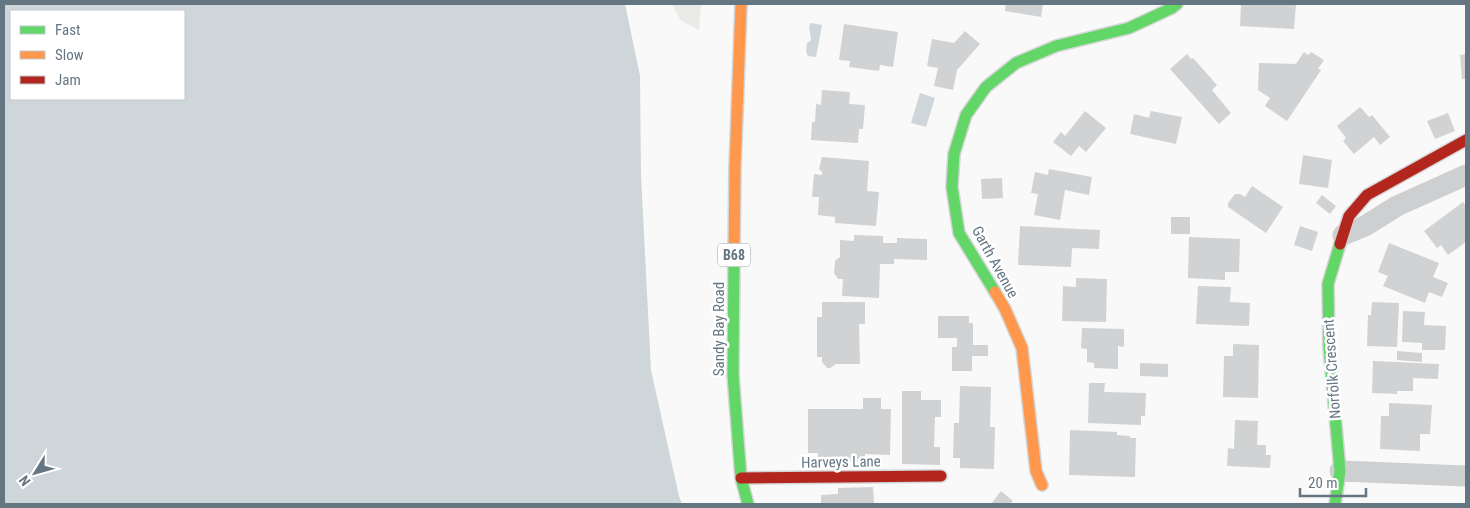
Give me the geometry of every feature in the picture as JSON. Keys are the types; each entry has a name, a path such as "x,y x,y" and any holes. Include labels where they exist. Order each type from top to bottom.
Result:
{"street":[{"name":"Sandy Bay Road","path":"741,4 735,168 733,375 741,478 748,504"},
{"name":"Garth Avenue","path":"1042,485 1036,471 1022,348 1005,310 959,233 952,187 954,154 966,115 986,87 1016,63 1056,46 1130,28 1177,4"},
{"name":"Norfolk Crescent","path":"1336,504 1340,471 1329,347 1328,284 1346,223 1349,216 1367,195 1466,140"},
{"path":"1343,235 1366,226 1397,206 1466,175"},
{"path":"1340,471 1466,476"},
{"name":"Harveys Lane","path":"741,478 941,476"}],"shaded area":[{"path":"4,4 625,4 640,76 641,176 651,370 682,504 4,504"},
{"path":"672,4 701,4 699,30 680,20"},
{"path":"811,23 822,25 816,57 808,56 806,52 807,43 811,40 809,26"},
{"path":"920,93 935,98 926,127 911,123"}],"building":[{"path":"1006,4 1043,4 1041,17 1005,11"},
{"path":"1241,4 1296,4 1294,29 1240,26"},
{"path":"844,24 898,32 893,67 880,65 879,71 849,67 850,61 839,60"},
{"path":"965,31 980,44 957,70 953,90 934,86 938,68 927,66 932,39 954,43"},
{"path":"1304,52 1308,55 1311,52 1324,60 1318,69 1321,70 1287,121 1265,106 1270,98 1258,90 1259,63 1296,64"},
{"path":"1187,54 1191,59 1193,58 1217,85 1212,90 1231,113 1219,124 1170,69"},
{"path":"1466,54 1466,79 1462,79 1460,55"},
{"path":"822,90 850,92 849,104 865,105 863,129 859,129 858,143 811,140 812,122 815,122 816,104 821,105"},
{"path":"1360,107 1369,117 1372,115 1390,137 1380,145 1374,137 1354,154 1343,141 1346,138 1337,126"},
{"path":"1085,111 1106,128 1086,152 1079,146 1071,156 1053,142 1061,132 1065,136"},
{"path":"1151,111 1182,117 1176,144 1130,134 1134,114 1149,118"},
{"path":"1448,113 1455,131 1435,139 1427,121"},
{"path":"1303,155 1332,160 1328,188 1299,184"},
{"path":"822,157 869,161 867,191 879,192 876,226 835,223 835,217 818,215 819,197 812,197 814,174 822,175 819,169"},
{"path":"1049,169 1092,177 1089,195 1065,190 1060,220 1034,215 1038,194 1031,193 1035,172 1048,175"},
{"path":"1002,178 1003,198 982,199 981,179"},
{"path":"1252,186 1283,207 1266,233 1228,207 1228,203 1235,194 1245,197"},
{"path":"1322,195 1336,206 1330,214 1316,203"},
{"path":"1463,202 1466,206 1466,242 1448,255 1441,245 1437,248 1424,231"},
{"path":"1171,217 1190,217 1190,234 1171,234"},
{"path":"1020,226 1100,230 1099,249 1072,248 1071,267 1018,265"},
{"path":"1300,226 1318,232 1312,251 1294,245"},
{"path":"854,235 883,236 883,243 897,243 897,238 927,239 927,260 894,259 894,264 880,264 879,298 842,296 843,279 838,279 834,273 835,261 840,257 840,240 854,241"},
{"path":"1189,237 1240,239 1239,272 1225,272 1225,280 1188,278"},
{"path":"1389,243 1439,263 1433,277 1448,283 1442,297 1429,292 1425,303 1383,286 1388,276 1378,272"},
{"path":"1076,278 1107,279 1106,322 1062,321 1063,286 1076,287"},
{"path":"1198,286 1231,287 1230,302 1250,303 1249,326 1196,324"},
{"path":"822,302 865,302 865,324 859,324 860,364 836,364 827,368 822,362 822,357 817,357 817,317 822,317"},
{"path":"1372,302 1399,303 1397,347 1367,346 1368,315 1371,315"},
{"path":"1403,311 1425,312 1424,325 1446,326 1445,350 1422,350 1422,343 1402,342"},
{"path":"938,316 969,316 969,323 973,323 973,345 988,345 988,356 972,356 972,371 952,371 952,347 957,347 957,338 938,338"},
{"path":"1082,328 1124,329 1124,347 1118,346 1118,369 1094,368 1094,363 1087,362 1087,349 1081,348"},
{"path":"1233,344 1259,345 1258,398 1223,397 1224,356 1233,356"},
{"path":"1397,351 1422,353 1422,362 1397,360"},
{"path":"1373,361 1439,364 1438,379 1413,378 1413,391 1397,391 1397,394 1372,393"},
{"path":"1140,363 1168,364 1168,377 1140,376"},
{"path":"1089,383 1105,383 1104,392 1146,393 1145,416 1141,416 1141,425 1088,423"},
{"path":"960,386 991,387 990,427 995,427 994,469 960,468 960,458 953,458 954,423 959,423"},
{"path":"902,391 921,391 921,400 941,400 941,417 935,417 934,447 940,447 940,465 902,464"},
{"path":"863,398 881,398 881,409 891,409 890,455 865,454 865,462 818,461 818,453 808,453 808,409 863,409"},
{"path":"1389,403 1432,405 1430,434 1420,434 1420,451 1380,449 1381,416 1389,416"},
{"path":"1235,420 1258,421 1257,445 1266,445 1266,455 1271,455 1270,468 1227,466 1228,448 1234,449"},
{"path":"1070,430 1117,432 1117,435 1136,438 1135,477 1069,475"},
{"path":"873,487 874,504 821,504 821,495 838,494 838,488"},
{"path":"1001,491 1013,501 1010,504 991,504"}],"traffic: fast":[{"path":"995,292 959,233 952,187 954,154 966,115 986,87 1016,63 1056,46 1129,28 1177,4"},
{"path":"1335,504 1340,471 1329,347 1328,284 1340,244"},
{"path":"734,254 733,375 741,478 748,504"}],"traffic: slow":[{"path":"734,254 741,4"},
{"path":"995,292 1005,309 1022,348 1036,471 1042,485"}],"traffic: jam":[{"path":"1340,244 1349,216 1367,195 1466,140"},
{"path":"741,478 941,476"}]}
